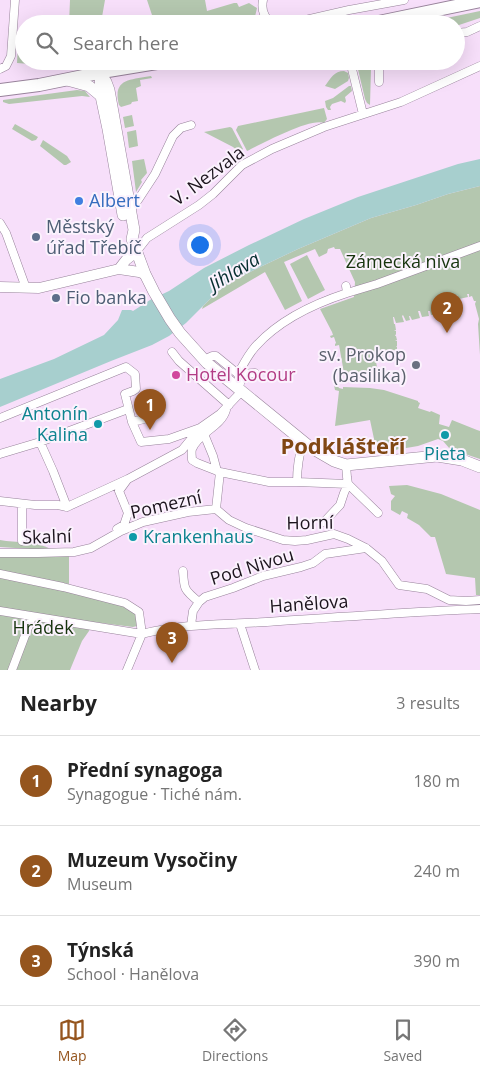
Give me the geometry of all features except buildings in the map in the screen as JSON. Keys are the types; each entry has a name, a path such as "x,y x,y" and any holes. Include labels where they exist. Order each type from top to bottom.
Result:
{"main road":[{"path":"414,15 480,2"},
{"path":"0,90 39,85 116,70"},
{"path":"120,70 105,93 126,231 132,240 155,294 170,318 204,360 303,442 340,464 437,456 462,460 480,467"},
{"path":"100,73 127,189 134,230 132,240"},
{"path":"66,79 105,93"}],"street":[{"path":"0,69 6,66 11,56 15,0"},
{"path":"263,0 262,10 265,15"},
{"path":"327,15 404,0"},
{"path":"465,32 480,26"},
{"name":"V. Nezvala","path":"136,252 147,238 212,194 242,164 324,127 401,102 480,66"},
{"path":"352,70 363,114"},
{"path":"379,70 379,82"},
{"path":"130,210 155,174 173,136 181,128 191,125"},
{"path":"0,223 6,233 26,288"},
{"path":"0,243 9,241"},
{"path":"240,388 238,374 255,347 278,325 347,290 378,284 480,246"},
{"path":"119,269 136,252"},
{"path":"0,287 39,288 119,269 145,274"},
{"path":"172,352 179,361 228,407"},
{"path":"0,501 67,507 128,479 182,450 202,431 223,417 248,377 255,373 238,374 216,356 204,360"},
{"path":"0,418 126,367 135,374 136,388 125,394 132,422 142,442 169,440 202,431"},
{"path":"0,454 40,442 128,409"},
{"path":"132,422 152,417"},
{"path":"202,431 218,471"},
{"path":"202,431 192,450 192,460 197,464 218,471 269,482 348,484 378,513"},
{"path":"40,442 54,471 67,507"},
{"path":"297,482 299,454 303,442"},
{"name":"Horní","path":"324,522 340,505 348,484 346,465"},
{"name":"Pomezní","path":"90,548 121,531 143,522 188,512 216,509 218,471"},
{"name":"Skalní","path":"0,552 38,554 74,552 90,548 91,543 98,538 124,525 128,513 119,491 128,479"},
{"path":"22,504 22,541"},
{"name":"Horní","path":"216,509 229,520 246,528 283,540 295,541 334,534 366,548 382,561 399,585 426,588 450,600 480,600"},
{"name":"Pod Nivou","path":"191,625 193,610 205,597 264,576 313,563 324,554 366,548"},
{"path":"183,571 184,586 189,594 199,602"},
{"path":"0,574 64,587 125,603 139,612 142,634 126,670"},
{"name":"Hanělova","path":"142,634 191,625 240,624 480,609"},
{"path":"0,611 142,634"},
{"path":"12,670 32,617"},
{"path":"240,624 255,670"}],"green space":[{"path":"70,0 105,0 102,15 69,15"},
{"path":"147,0 205,0 207,11 234,3 237,3 239,7 249,3 257,8 255,15 152,15"},
{"path":"480,11 480,18 465,23 465,15 461,15"},
{"path":"358,70 371,70 370,105 365,99"},
{"path":"344,71 348,73 348,81 335,89 325,86 335,74"},
{"path":"151,76 152,78 140,80 141,86 136,88 138,101 121,107 119,105 118,90 121,85 130,80"},
{"path":"351,86 352,91 345,97 345,103 341,101 332,104 331,110 328,110 325,101 333,98"},
{"path":"77,90 85,91 90,97 82,96 9,104 3,102 3,100"},
{"path":"324,108 327,119 324,123 318,122 298,127 247,151 236,130 238,126"},
{"path":"132,115 134,126 125,128 123,117"},
{"path":"15,124 38,137 32,141 12,129"},
{"path":"230,127 243,149 239,152 204,132"},
{"path":"136,130 138,146 129,148 127,132"},
{"path":"43,140 67,156 71,162 64,165 40,146"},
{"path":"144,159 147,173 141,180 142,182 136,192 132,161"},
{"name":"Zámecká niva","path":"480,186 480,355 479,319 476,301 474,301 472,296 469,297 469,294 467,294 468,297 459,299 457,295 455,296 457,299 434,305 437,314 431,315 430,311 428,311 429,316 422,317 420,311 418,311 420,318 412,320 409,316 410,320 406,321 403,315 404,322 396,323 393,317 397,350 383,352 383,358 376,362 380,370 384,369 386,380 350,379 350,373 344,373 339,345 335,346 334,337 331,338 330,336 333,335 332,332 320,309 354,297 355,282 340,249 335,249 334,247 328,249 327,253 319,257 315,249 284,262 302,301 285,310 265,272 202,309 217,292 232,281 298,249 371,218"},
{"path":"307,255 325,290 308,299 290,264"},
{"path":"334,385 343,389 343,387 384,390 418,401 420,403 418,408 440,415 439,424 449,427 452,420 480,431 480,459 450,449 443,441 438,439 418,446 377,453 370,420 335,426 339,391 335,390"},
{"path":"407,485 441,494 480,510 480,595 476,595 475,578 446,574 435,537 431,537 419,525 407,518 408,514 402,511 400,515 391,510 391,501 395,496 391,494 389,486"},
{"path":"0,540 32,543 51,549 0,547"},
{"path":"0,555 69,556 69,584 0,572"},
{"name":"Hrádek","path":"0,577 122,605 135,613 138,621 137,626 93,622 82,641 70,670 0,670"}],"water":[{"name":"Jihlava","path":"480,159 480,186 371,218 298,249 232,281 217,292 186,323 169,336 152,345 0,407 0,379 54,359 104,335 118,320 122,310 133,311 169,291 204,268 304,219 358,197 458,164"}],"place":[{"name":"Albert","path":"79,201"},
{"name":"Městský úřad Třebíč","path":"36,237"},
{"name":"Fio banka","path":"56,298"},
{"name":"Muzeum Vysočiny","path":"447,333"},
{"name":"sv. Prokop (basilika)","path":"416,365"},
{"name":"Hotel Kocour","path":"176,375"},
{"name":"Antonín Kalina","path":"98,424"},
{"name":"Přední synagoga","path":"150,430"},
{"name":"Pieta","path":"445,435"},
{"name":"Krankenhaus","path":"133,537"},
{"name":"Týnská","path":"172,663"}],"district":[{"name":"Podklášteří","path":"343,446"}]}
